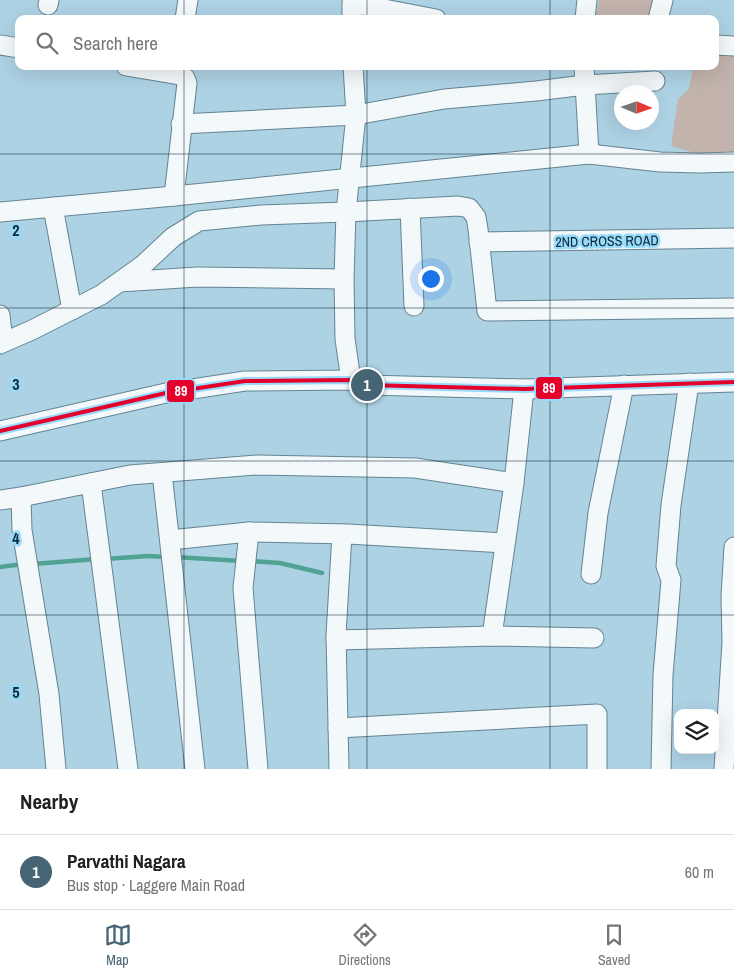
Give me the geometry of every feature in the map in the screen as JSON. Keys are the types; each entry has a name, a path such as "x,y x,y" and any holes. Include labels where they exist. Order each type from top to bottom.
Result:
{"street":[{"path":"186,15 188,0"},
{"path":"586,15 588,0"},
{"path":"659,15 663,0"},
{"path":"348,7 407,15"},
{"path":"0,45 15,47"},
{"path":"719,45 734,46"},
{"path":"150,70 180,75 185,78 187,83 174,196"},
{"path":"351,380 345,339 344,279 346,212 356,115 353,70"},
{"path":"181,124 356,115 444,99 536,91 585,76 655,80"},
{"path":"585,76 589,154"},
{"path":"0,212 589,154 660,162 734,162"},
{"path":"0,315 1,343 32,330 101,295 143,266 173,237 199,221 261,215 458,206 469,208 476,217 488,311 734,308"},
{"path":"53,207 72,310"},
{"path":"410,208 414,306"},
{"name":"2ND CROSS ROAD","path":"479,242 734,238"},
{"path":"119,282 197,277 344,279"},
{"path":"0,432 166,392 245,381 351,380 367,384 524,389 734,382"},
{"path":"661,769 663,675 671,580 666,566 671,505 689,383"},
{"path":"591,574 598,513 624,385"},
{"path":"492,636 514,482 524,389"},
{"path":"0,500 130,475 257,465 415,468 514,482"},
{"path":"162,472 195,769"},
{"path":"92,483 128,769"},
{"path":"20,497 22,530 49,694 56,769"},
{"path":"170,540 249,532 342,534 505,543"},
{"path":"249,532 243,588 258,769"},
{"path":"340,769 336,640 342,534"},
{"path":"724,769 733,642 731,596 734,546"},
{"path":"336,640 492,636 594,638"},
{"path":"338,728 597,714 597,769"}],"shaded area":[{"path":"599,0 655,0 652,15 596,15"},
{"path":"719,54 734,54 734,156 712,158 671,146 678,99 689,89 692,70 719,70"}],"waterway":[{"path":"105,559 148,556 167,557"},
{"path":"175,557 242,561"},
{"path":"33,564 97,559"},
{"path":"250,561 280,563 322,573"},
{"path":"0,567 23,564"}],"transit line":[{"name":"89","path":"0,431 166,393 245,381 351,380 367,385 524,389 734,382"}],"place":[{"name":"Parvathi Nagara","path":"367,385"}]}
